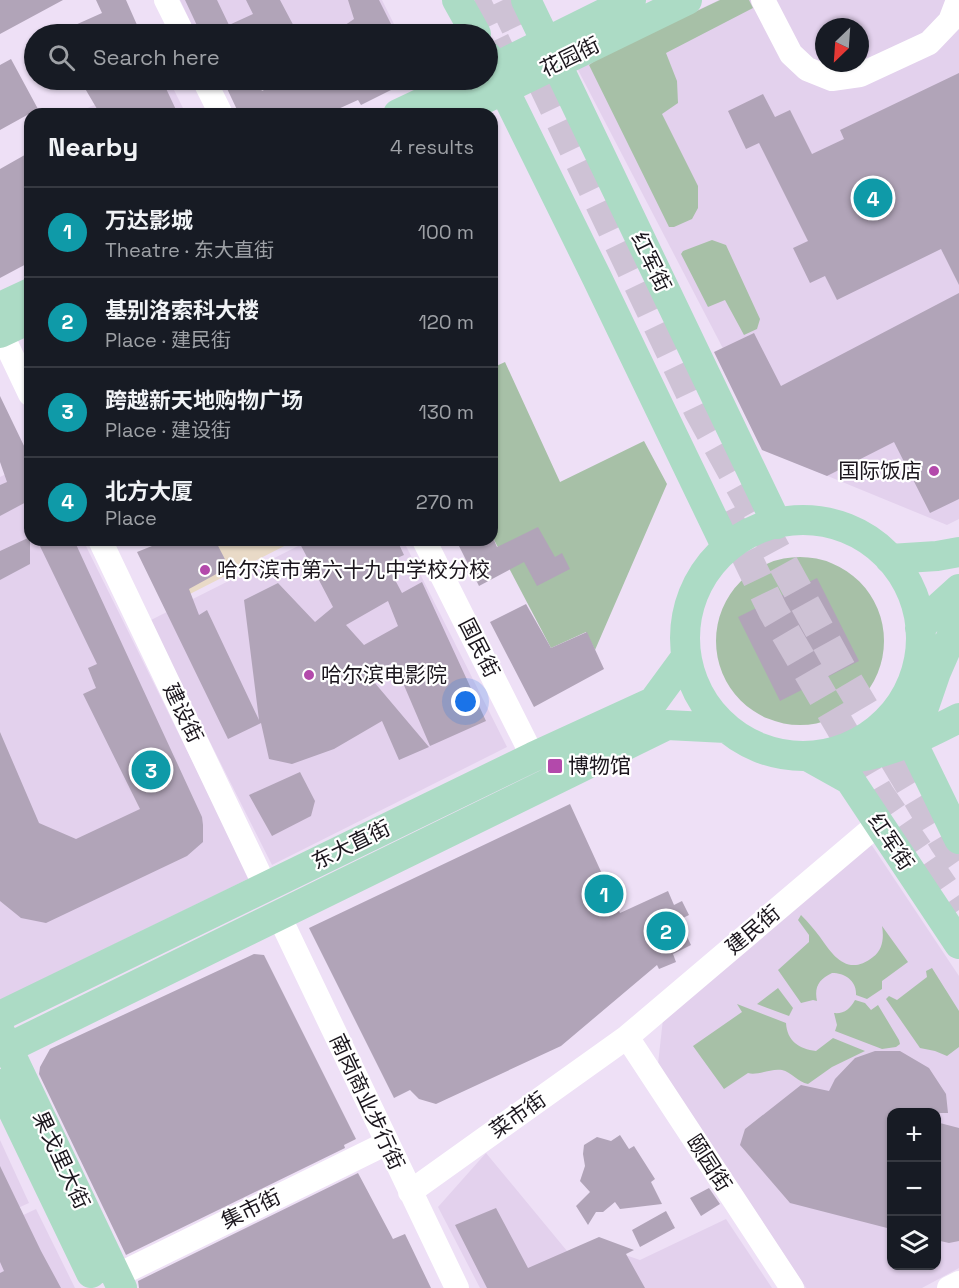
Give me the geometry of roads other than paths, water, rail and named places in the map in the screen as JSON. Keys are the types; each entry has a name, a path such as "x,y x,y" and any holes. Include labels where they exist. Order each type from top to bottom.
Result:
{"main road":[{"path":"457,0 470,24"},
{"name":"红军街","path":"526,0 777,524"},
{"name":"花园街","path":"551,52 631,0"},
{"name":"花园街","path":"498,70 687,0"},
{"name":"花园街","path":"411,108 451,90"},
{"name":"花园街","path":"458,108 473,90"},
{"path":"497,90 592,268 727,548"},
{"path":"0,307 24,295"},
{"path":"0,333 24,322"},
{"path":"807,756 832,752 855,744 876,730 894,713 910,687 915,673 920,628 917,609 910,591 890,559 874,545 838,526 797,521 777,524 745,536 727,548 706,570 690,603 685,630 686,657 692,679 702,700 726,728 750,744 778,753 807,756 837,759 866,758 912,742 959,718"},
{"path":"890,559 959,552"},
{"path":"920,628 959,589"},
{"path":"912,742 932,681 959,619"},
{"name":"东大直街","path":"0,1016 533,757 653,702 686,657"},
{"path":"894,713 912,742 959,839"},
{"name":"东大直街","path":"3,1044 279,916 667,725 726,728"},
{"name":"红军街","path":"807,756 850,780 959,944"},
{"name":"果戈里大街","path":"3,1044 112,1284"},
{"name":"果戈里大街","path":"0,1084 112,1284"}],"street":[{"path":"166,0 178,24"},
{"path":"763,0 791,54 807,69 832,79 860,75 929,43 950,21 958,0"},
{"path":"209,90 218,108"},
{"path":"0,333 24,382"},
{"name":"建设街","path":"103,546 265,886"},
{"name":"国民街","path":"427,546 533,757"},
{"name":"建民街","path":"627,1037 879,823"},
{"name":"南岗商业步行街","path":"279,916 457,1288"},
{"name":"菜市街","path":"410,1192 627,1037"},
{"name":"颐园街","path":"627,1037 792,1288"},
{"name":"集市街","path":"112,1284 387,1143"},
{"path":"949,1288 959,1283"}],"tunnel":[{"path":"475,0 487,24"},
{"path":"503,0 699,411 846,678 959,864"},
{"path":"498,48 514,81"},
{"path":"725,512 773,611 880,795 959,910"}],"place":[{"name":"北方大厦","path":"873,198"},
{"name":"国际饭店","path":"934,471"},
{"name":"哈尔滨市第六十九中学校分校","path":"205,570"},
{"name":"哈尔滨电影院","path":"309,675"},
{"name":"博物馆","path":"555,766"},
{"name":"跨越新天地购物广场","path":"151,770"},
{"name":"万达影城","path":"604,894"},
{"name":"基别洛索科大楼","path":"666,931"}]}
